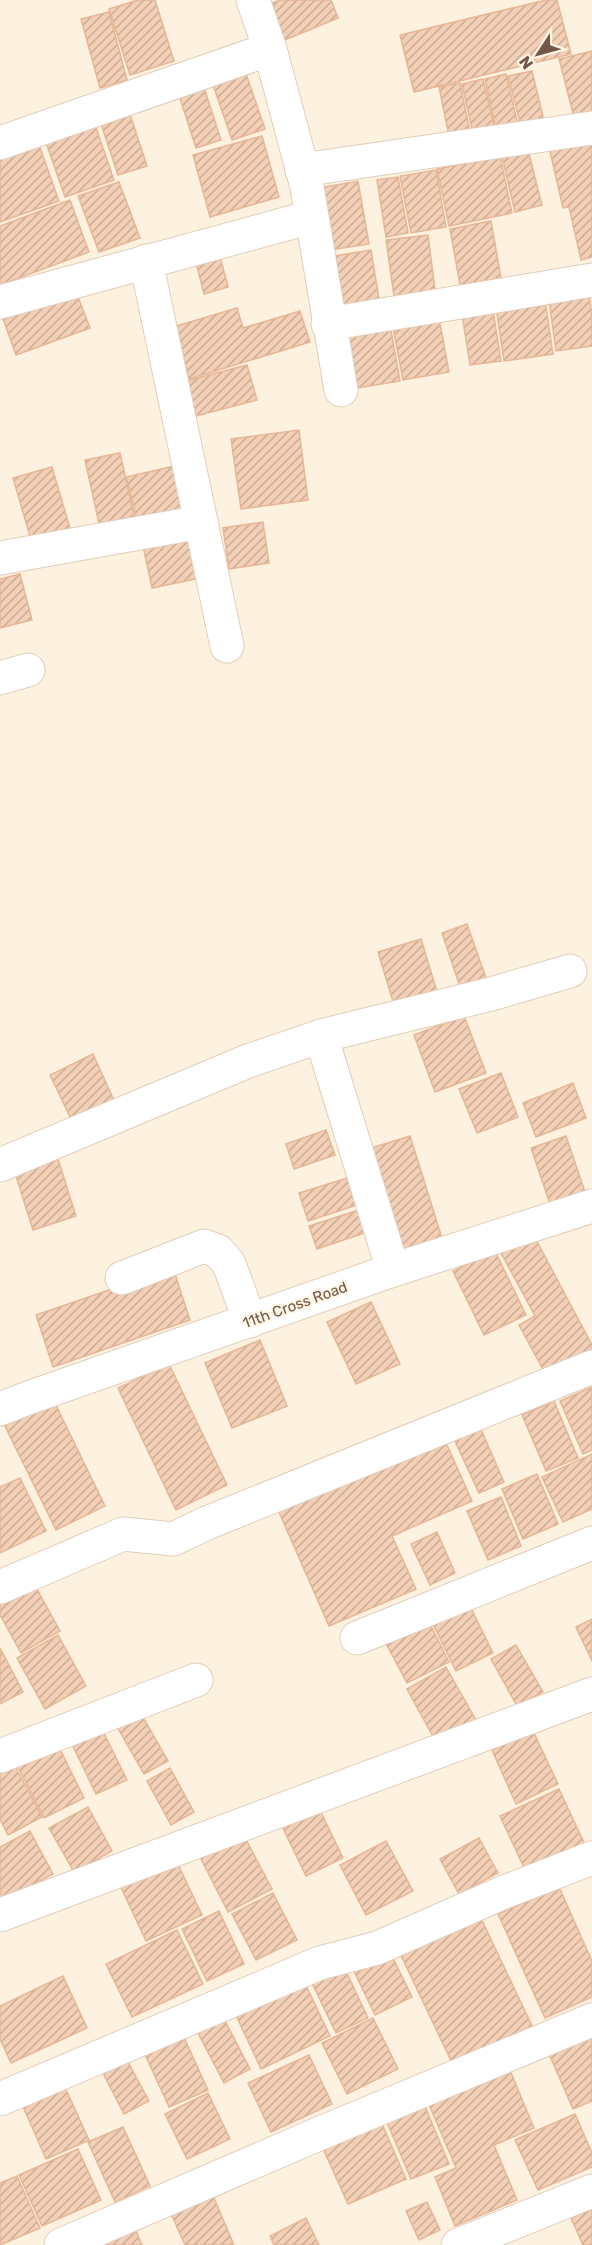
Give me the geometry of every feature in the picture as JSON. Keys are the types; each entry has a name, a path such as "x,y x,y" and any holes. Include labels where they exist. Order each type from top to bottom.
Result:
{"street":[{"path":"253,0 270,49 302,170 340,390"},
{"path":"0,143 270,49"},
{"path":"302,170 592,128"},
{"path":"0,302 311,217"},
{"path":"146,261 227,646"},
{"path":"328,324 592,280"},
{"path":"0,558 201,522"},
{"path":"0,1165 248,1061 321,1036 490,994 570,971"},
{"path":"321,1036 393,1270"},
{"name":"11th Cross Road","path":"14,1404 393,1270 592,1206"},
{"path":"122,1278 204,1246 218,1251 229,1264 250,1321"},
{"path":"0,1587 123,1534 174,1539 207,1523 592,1367"},
{"path":"357,1638 592,1543"},
{"path":"0,1756 196,1680"},
{"path":"0,1915 592,1694"},
{"path":"0,2099 320,1963 377,1948 502,1893 592,1858"},
{"path":"61,2245 592,2020"},
{"path":"458,2245 592,2192"}],"building":[{"path":"138,0 155,0 174,61 130,75 109,9"},
{"path":"280,0 331,0 338,18 280,42 265,6"},
{"path":"546,0 557,0 571,54 414,92 400,35"},
{"path":"109,12 127,80 100,88 81,19"},
{"path":"592,51 592,113 574,117 559,59"},
{"path":"243,65 265,129 232,140 210,76"},
{"path":"532,71 544,121 521,126 508,76"},
{"path":"506,74 519,129 497,133 485,79"},
{"path":"483,79 496,133 474,138 462,84"},
{"path":"202,81 221,140 196,148 177,89"},
{"path":"460,83 471,137 450,141 439,87"},
{"path":"127,105 147,166 118,175 98,115"},
{"path":"93,119 114,180 65,197 44,137"},
{"path":"262,136 279,197 210,217 193,155"},
{"path":"592,138 592,257 581,260 569,207 563,208 549,147"},
{"path":"38,142 59,201 0,222 0,156"},
{"path":"528,150 542,205 515,212 502,157"},
{"path":"500,156 512,213 449,226 437,169"},
{"path":"436,170 446,227 411,233 400,176"},
{"path":"398,177 408,233 386,237 377,180"},
{"path":"358,181 369,244 324,251 313,189"},
{"path":"119,182 140,238 99,252 78,196"},
{"path":"70,200 89,252 0,285 0,226"},
{"path":"491,221 501,278 460,285 450,229"},
{"path":"428,235 435,290 394,296 386,240"},
{"path":"218,249 228,287 204,294 194,255"},
{"path":"371,250 379,299 330,307 322,258"},
{"path":"75,289 90,328 16,355 2,316"},
{"path":"544,294 553,354 504,361 495,301"},
{"path":"589,294 592,346 556,351 549,300"},
{"path":"492,304 501,361 470,365 461,308"},
{"path":"237,308 243,328 300,311 310,342 189,379 173,327"},
{"path":"438,313 449,372 403,380 392,322"},
{"path":"390,325 400,381 346,390 336,334"},
{"path":"247,365 257,400 196,416 186,381"},
{"path":"299,430 308,500 241,509 231,439"},
{"path":"120,453 135,520 100,528 85,460"},
{"path":"179,465 189,508 137,520 126,477"},
{"path":"52,467 71,532 32,543 13,478"},
{"path":"263,522 269,563 229,569 223,528"},
{"path":"196,535 205,577 152,588 143,546"},
{"path":"20,574 32,620 0,628 0,579"},
{"path":"467,924 487,981 461,990 442,933"},
{"path":"421,939 438,995 395,1008 378,952"},
{"path":"464,1016 486,1073 435,1092 414,1035"},
{"path":"93,1054 116,1105 74,1125 50,1075"},
{"path":"501,1073 518,1117 477,1133 459,1089"},
{"path":"573,1083 586,1118 536,1137 523,1103"},
{"path":"326,1130 335,1155 294,1169 286,1144"},
{"path":"410,1136 442,1238 397,1252 365,1150"},
{"path":"566,1136 585,1192 550,1204 531,1148"},
{"path":"58,1159 76,1216 33,1230 15,1173"},
{"path":"357,1175 366,1202 308,1221 299,1193"},
{"path":"365,1208 373,1230 317,1249 309,1226"},
{"path":"533,1234 592,1345 592,1351 546,1375 519,1325 535,1316 500,1251"},
{"path":"495,1251 526,1315 484,1335 453,1271"},
{"path":"173,1268 190,1320 53,1367 36,1315"},
{"path":"371,1302 400,1364 356,1384 327,1322"},
{"path":"260,1340 287,1406 232,1428 205,1363"},
{"path":"169,1364 227,1485 176,1510 118,1388"},
{"path":"592,1387 592,1450 583,1454 560,1401"},
{"path":"52,1397 105,1506 56,1530 3,1422"},
{"path":"554,1401 578,1458 546,1471 522,1415"},
{"path":"480,1427 504,1482 479,1493 454,1439"},
{"path":"444,1438 472,1501 392,1536 416,1589 329,1626 278,1510"},
{"path":"592,1454 592,1509 563,1522 542,1477"},
{"path":"537,1474 558,1524 523,1539 502,1489"},
{"path":"20,1478 46,1531 0,1553 0,1487"},
{"path":"501,1497 521,1546 488,1560 467,1511"},
{"path":"437,1532 455,1573 430,1585 411,1544"},
{"path":"32,1580 60,1631 21,1653 0,1615 0,1598"},
{"path":"466,1598 493,1653 456,1671 429,1616"},
{"path":"425,1614 449,1662 407,1683 382,1636"},
{"path":"592,1619 592,1661 576,1627"},
{"path":"58,1635 86,1686 45,1709 17,1658"},
{"path":"516,1645 543,1692 517,1706 491,1659"},
{"path":"0,1648 23,1692 0,1704"},
{"path":"446,1667 476,1720 436,1742 407,1689"},
{"path":"139,1710 168,1761 144,1774 115,1723"},
{"path":"100,1725 127,1780 96,1794 70,1740"},
{"path":"533,1731 558,1784 516,1804 492,1750"},
{"path":"56,1741 84,1798 44,1818 15,1761"},
{"path":"14,1764 42,1817 8,1835 0,1819 0,1771"},
{"path":"170,1768 194,1812 171,1825 147,1781"},
{"path":"559,1789 586,1847 527,1874 500,1816"},
{"path":"317,1804 343,1858 306,1876 280,1822"},
{"path":"88,1807 112,1851 74,1872 49,1828"},
{"path":"241,1830 272,1889 228,1912 198,1853"},
{"path":"30,1831 53,1874 0,1903 0,1847"},
{"path":"479,1838 498,1873 459,1894 440,1859"},
{"path":"386,1841 413,1891 366,1915 340,1865"},
{"path":"173,1854 202,1915 146,1941 118,1881"},
{"path":"559,1887 592,1961 592,1997 545,2018 498,1914"},
{"path":"273,1893 297,1940 256,1960 232,1914"},
{"path":"219,1911 244,1964 207,1981 182,1929"},
{"path":"478,1912 533,2028 453,2065 398,1949"},
{"path":"177,1930 203,1984 132,2017 106,1964"},
{"path":"390,1952 412,1997 375,2015 353,1969"},
{"path":"344,1967 368,2018 336,2033 312,1983"},
{"path":"63,1976 87,2028 11,2063 0,2039 0,2006"},
{"path":"303,1979 330,2036 261,2069 234,2011"},
{"path":"373,2018 398,2069 347,2094 322,2043"},
{"path":"224,2019 250,2069 224,2083 198,2033"},
{"path":"181,2031 208,2090 169,2107 142,2048"},
{"path":"590,2037 592,2041 592,2101 573,2109 549,2054"},
{"path":"309,2055 332,2104 271,2132 248,2083"},
{"path":"127,2060 149,2101 124,2114 103,2073"},
{"path":"509,2068 534,2128 494,2145 517,2200 455,2226 435,2177 456,2168 428,2102"},
{"path":"63,2083 89,2140 46,2159 21,2102"},
{"path":"208,2093 230,2139 187,2159 165,2114"},
{"path":"424,2104 449,2164 411,2179 386,2120"},
{"path":"575,2114 592,2153 592,2167 538,2190 515,2140"},
{"path":"379,2117 406,2179 348,2204 321,2144"},
{"path":"123,2127 150,2186 115,2202 88,2142"},
{"path":"78,2149 101,2200 42,2226 19,2175"},
{"path":"17,2176 40,2228 0,2245 0,2183"},
{"path":"211,2191 234,2245 185,2245 169,2209"},
{"path":"427,2202 440,2230 419,2240 406,2211"},
{"path":"592,2209 592,2245 583,2245 571,2218"},
{"path":"306,2218 319,2245 274,2245 270,2236"},
{"path":"133,2224 142,2245 83,2245"}]}
